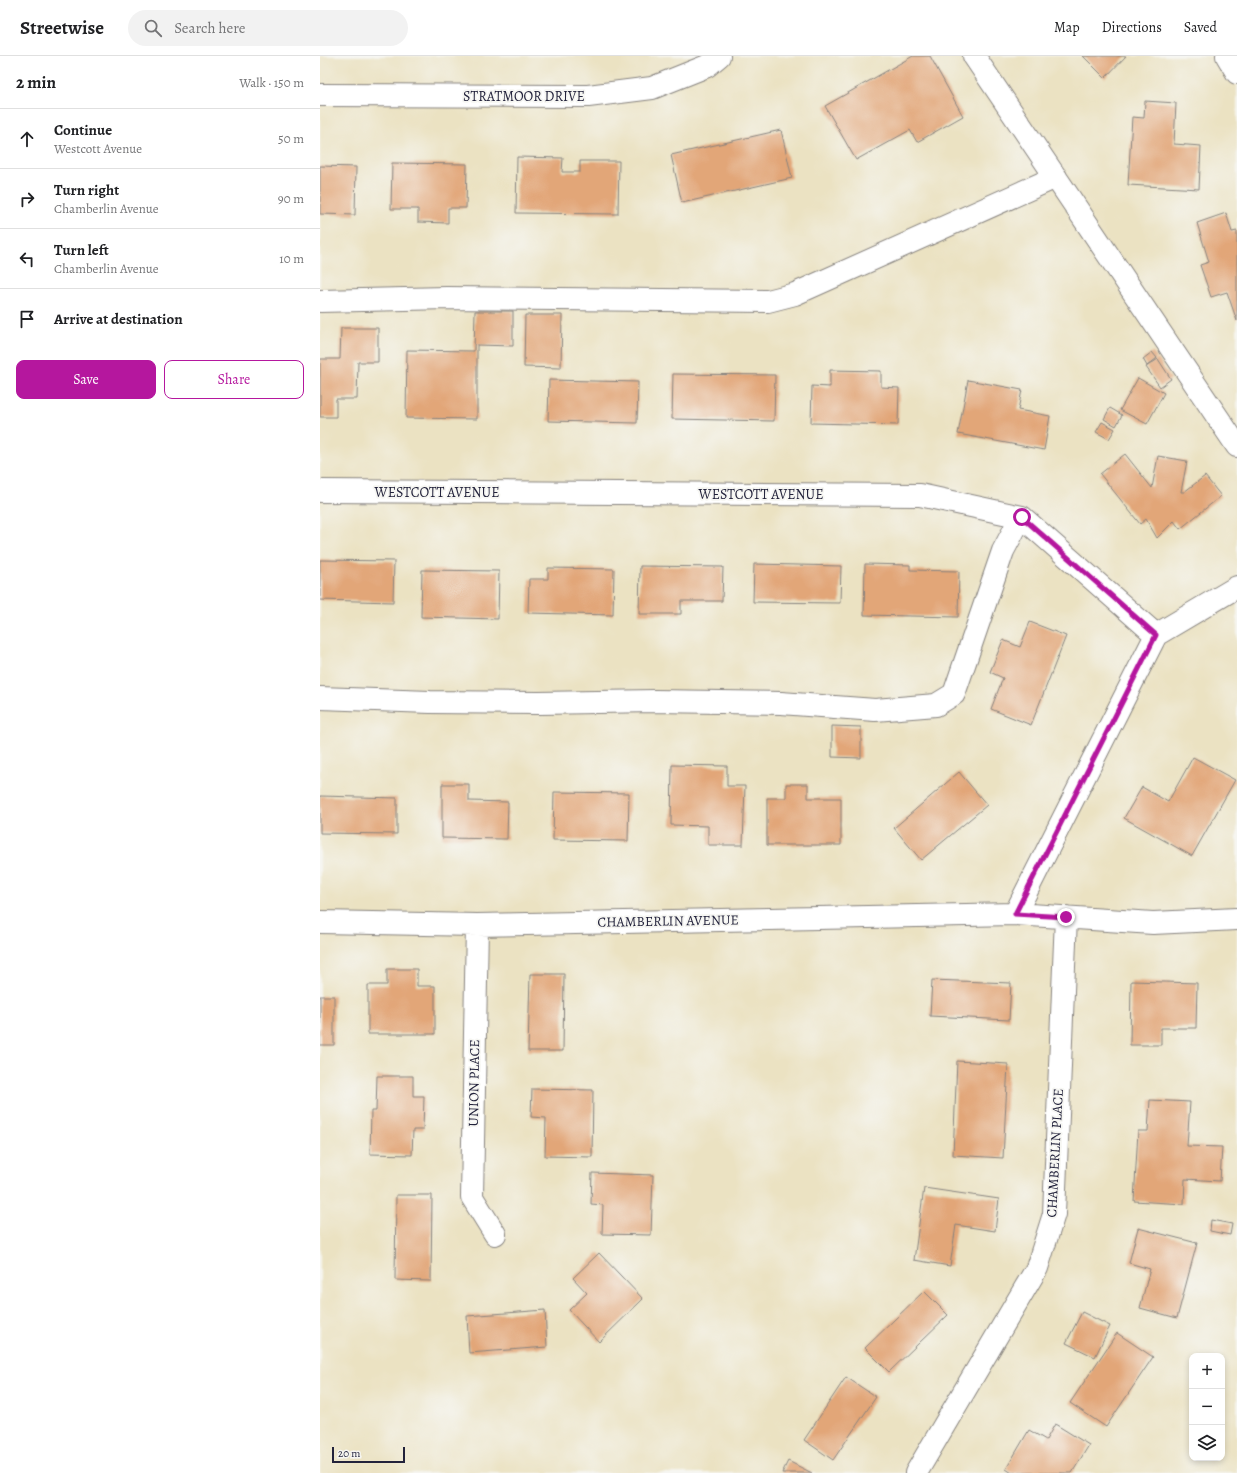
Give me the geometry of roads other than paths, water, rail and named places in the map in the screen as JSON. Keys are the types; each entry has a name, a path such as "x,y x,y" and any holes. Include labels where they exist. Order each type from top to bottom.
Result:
{"street":[{"name":"STRATMOOR DRIVE","path":"320,95 588,96 652,88 706,66 719,56"},
{"path":"974,56 1237,446"},
{"path":"1227,56 1237,73"},
{"path":"320,301 447,298 768,301 795,294 1056,177"},
{"name":"WESTCOTT AVENUE","path":"320,491 920,495 1021,517 1156,635"},
{"path":"320,698 430,702 539,703 655,701 781,702 875,710 936,705 954,694 1003,551 1021,517"},
{"path":"1015,914 1156,635 1237,587"},
{"name":"CHAMBERLIN AVENUE","path":"320,922 477,925 1015,914 1154,923 1237,919"},
{"name":"CHAMBERLIN PLACE","path":"916,1473 1037,1268 1054,1214 1066,917"},
{"name":"UNION PLACE","path":"477,925 472,1198 495,1234"}]}
